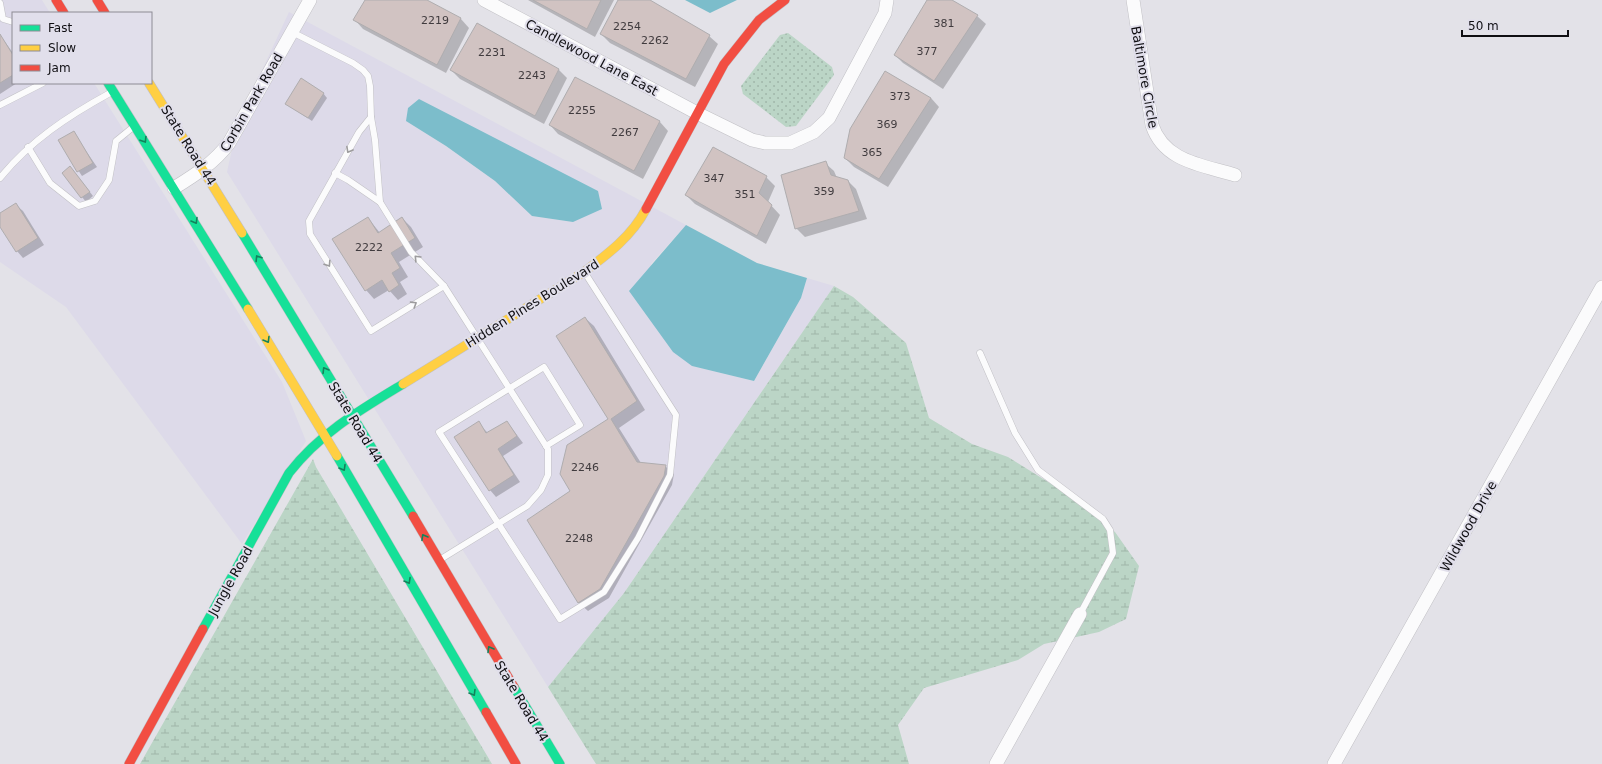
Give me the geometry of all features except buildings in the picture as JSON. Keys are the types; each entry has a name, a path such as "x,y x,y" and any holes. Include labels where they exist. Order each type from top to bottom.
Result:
{"main road":[{"path":"56,0 62,12"},
{"path":"97,0 104,12"},
{"name":"Hidden Pines Boulevard","path":"352,415 584,272 610,252 638,224 699,114 724,64 759,20 785,0"},
{"name":"State Road 44","path":"150,84 204,169 560,764"},
{"path":"111,87 324,434 444,643 516,764"},
{"name":"Jungle Road","path":"129,764 289,473 303,453 324,434 352,415"}],"street":[{"name":"Corbin Park Road","path":"174,188 204,169 219,156 229,143 310,0"},
{"name":"Candlewood Lane East","path":"484,0 699,114 752,140 765,143 790,143 814,132 828,118 885,13 887,0"},
{"name":"Baltimore Circle","path":"1133,0 1152,125 1156,137 1170,152 1179,158 1235,174"},
{"name":"Wildwood Drive","path":"1334,764 1602,287"},
{"path":"996,764 1080,614"}],"lane":[{"path":"0,2 3,19 12,22"},
{"path":"292,32 363,70 368,76 380,202"},
{"path":"0,105 41,84"},
{"path":"0,178 28,147 72,113 111,87"},
{"path":"371,118 359,132 335,173 309,221 308,228 316,245 371,331 444,286"},
{"path":"28,147 50,183 79,206 95,201 109,180 116,141 135,126"},
{"path":"335,173 380,202 411,252 444,286 548,449 548,475 541,490 527,506 438,561"},
{"path":"546,446 580,425 544,367 439,432 560,619 604,592 638,538 670,475 676,415 584,272"},
{"path":"980,353 1015,433 1038,470 1103,520 1110,530 1113,553 1080,614"}],"shaded area":[{"path":"0,0 42,0 49,12 12,12 12,84 95,84 282,382 306,441 242,544 66,307 0,262"},
{"path":"289,12 686,225 651,264 692,366 754,381 801,298 807,278 834,286 624,593 548,687 227,172 238,122","holes":["406,121 573,222 532,216 495,181 446,146"]}],"green space":[{"path":"788,33 832,67 834,75 796,126 786,127 743,94 741,86 780,35"},
{"path":"834,286 853,297 906,343 929,418 972,444 1008,457 1085,505 1115,532 1139,566 1126,619 1099,632 1044,644 1018,660 924,688 898,725 909,764 596,764 548,687 624,593"},
{"path":"313,459 316,467 492,764 140,764"}],"water":[{"path":"685,0 737,0 710,13"},
{"path":"419,99 598,191 602,209 573,222 532,216 495,181 446,146 406,121 408,108"},
{"path":"686,225 757,263 807,278 801,298 754,381 692,366 673,352 629,291"}],"traffic: fast":[{"path":"109,84 248,309"},
{"path":"242,233 413,516"},
{"path":"203,629 289,473 327,434 371,403 403,384"},
{"path":"337,456 486,712"},
{"path":"514,687 560,764"}],"traffic: slow":[{"path":"150,84 242,233"},
{"path":"403,384 584,272 627,236 646,209"},
{"path":"248,309 337,456"}],"traffic: jam":[{"path":"56,0 63,12"},
{"path":"97,0 104,12"},
{"path":"646,209 724,64 759,20 785,0"},
{"path":"413,516 514,687"},
{"path":"129,764 203,629"},
{"path":"486,712 516,764"}]}
